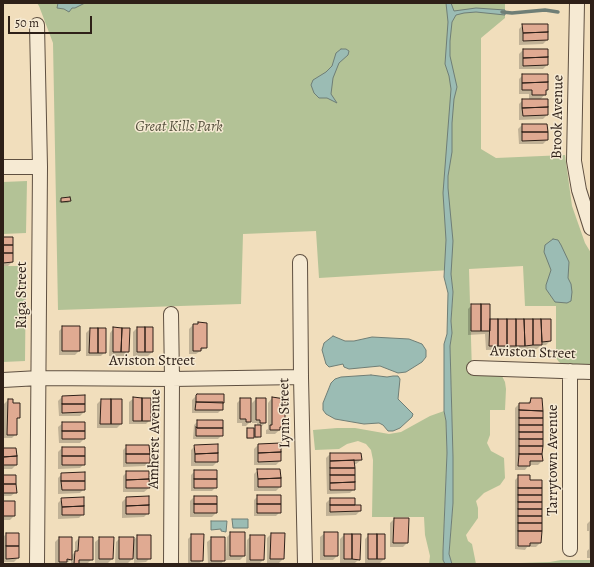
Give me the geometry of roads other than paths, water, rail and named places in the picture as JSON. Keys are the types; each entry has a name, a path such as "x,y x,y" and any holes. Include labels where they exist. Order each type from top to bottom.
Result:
{"street":[{"name":"Brook Avenue","path":"577,3 574,161 579,190 591,228"},
{"name":"Riga Street","path":"37,25 40,167 37,564"},
{"path":"3,167 40,167"},
{"name":"Lynn Street","path":"300,262 305,564"},
{"name":"Amherst Avenue","path":"171,314 171,564"},
{"name":"Aviston Street","path":"474,368 591,372"},
{"name":"Tarrytown Avenue","path":"570,372 570,549"},
{"name":"Aviston Street","path":"3,380 39,378 172,379 301,377"}],"water":[{"path":"58,3 85,3 72,8 69,12 64,9 57,8"},
{"path":"446,3 451,3 454,11 476,8 505,10 505,15 476,12 456,15 452,22 450,41 450,56 457,87 454,99 452,152 448,176 453,241 451,274 453,292 451,321 452,333 450,346 453,503 449,554 452,564 445,564 443,560 447,453 446,421 444,411 444,344 447,334 448,293 444,277 446,240 443,193 451,89 445,64 448,22"},
{"path":"341,49 346,49 349,51 348,55 339,63 333,78 331,94 337,103 327,98 319,98 314,93 311,85 313,80 326,72 332,66 336,53"},
{"path":"553,239 558,240 569,262 568,278 571,284 572,292 571,301 567,303 555,302 546,289 551,270 544,252 545,245"},
{"path":"333,336 345,341 354,341 372,337 409,339 422,344 426,350 426,357 422,362 406,372 398,373 380,366 349,369 344,367 343,364 329,367 326,364 322,350 324,343"},
{"path":"371,375 387,377 398,376 400,379 398,399 413,414 412,417 400,428 393,431 388,431 379,423 364,424 335,419 326,414 323,410 323,403 331,383 335,379 341,377"},
{"path":"232,519 248,519 248,528 233,528"},
{"path":"211,521 227,521 226,532 221,531 221,529 211,530"}],"waterway":[{"path":"502,12 512,13 545,10 558,12"}],"park label":[{"name":"Great Kills Park","path":"179,127"}]}
